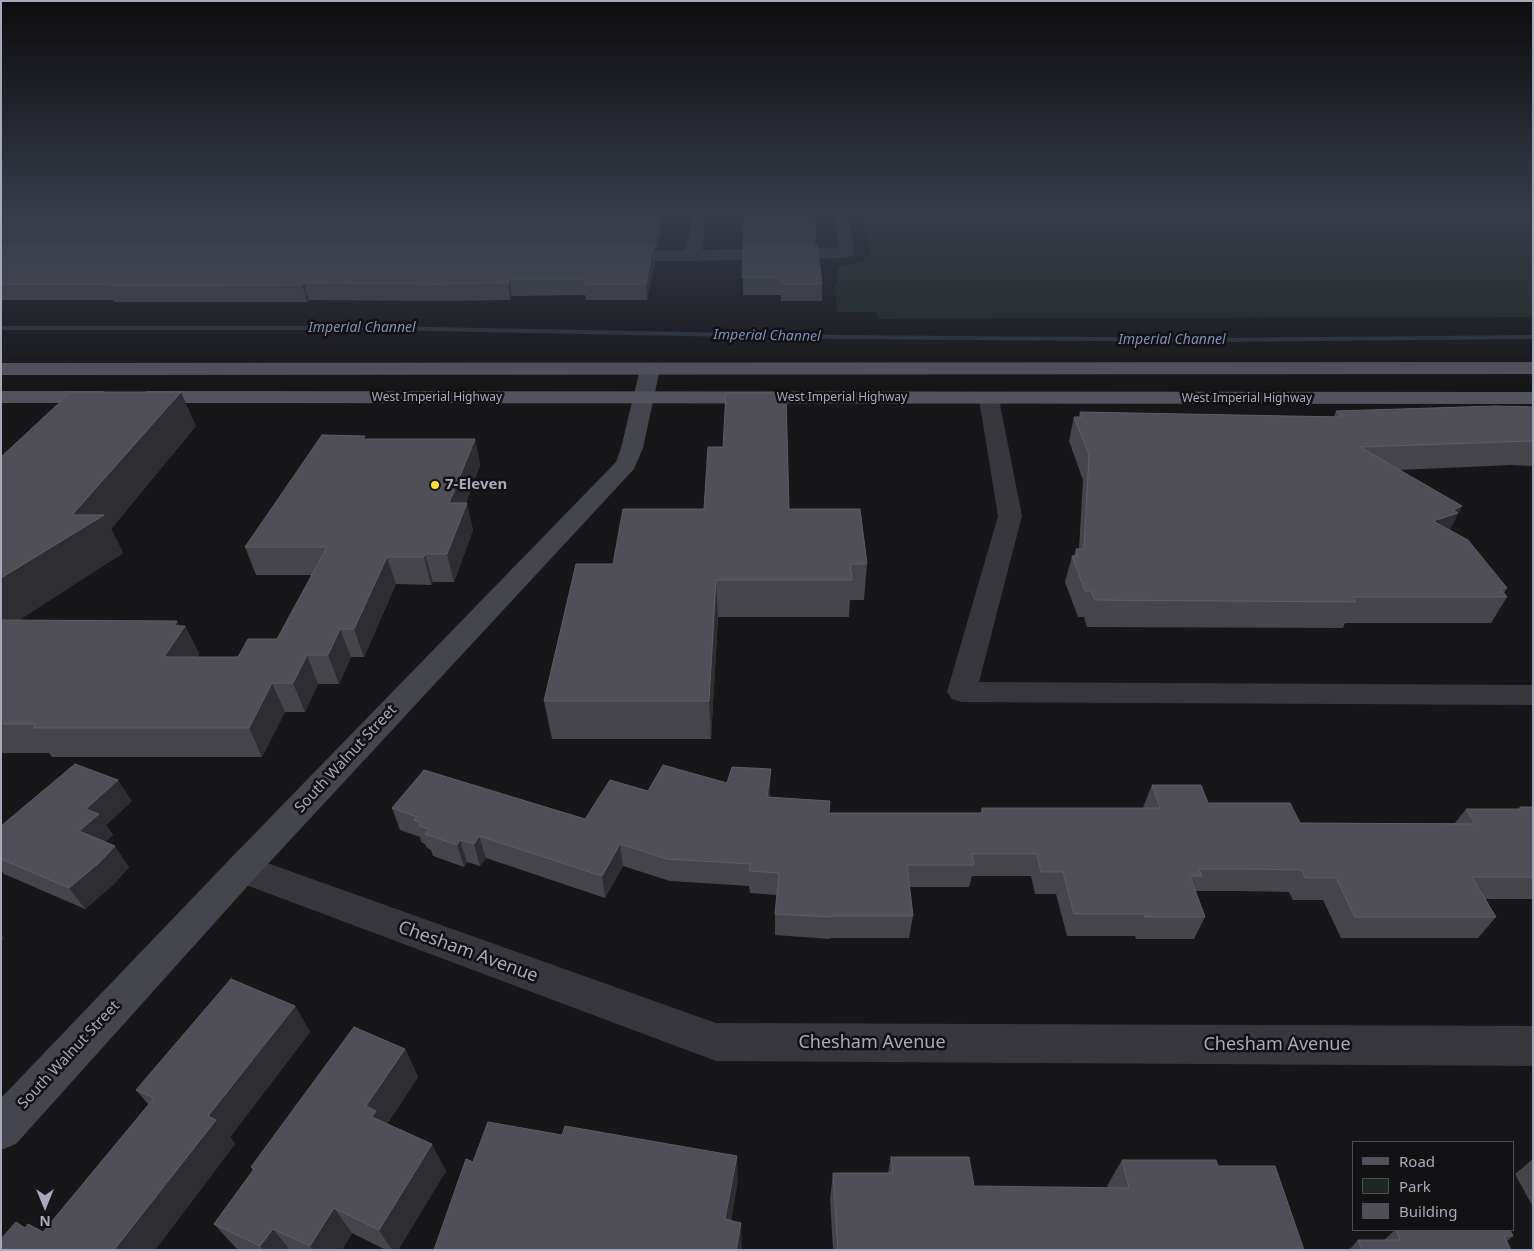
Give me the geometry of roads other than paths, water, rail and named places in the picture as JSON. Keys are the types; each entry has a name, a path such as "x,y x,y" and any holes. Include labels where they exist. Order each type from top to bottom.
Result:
{"main road":[{"name":"West Imperial Highway","path":"1,369 1533,368"},
{"name":"West Imperial Highway","path":"1,397 1533,398"}],"street":[{"name":"South Walnut Street","path":"1,1129 242,869 626,464 632,448 650,369"},
{"path":"989,399 1010,516 962,692 1533,695"},
{"name":"Chesham Avenue","path":"242,869 716,1042 1533,1046"}],"waterway":[{"name":"Imperial Channel","path":"1,328 379,328 838,337 1218,340 1533,337"}],"place":[{"name":"7-Eleven","path":"435,485"}]}
